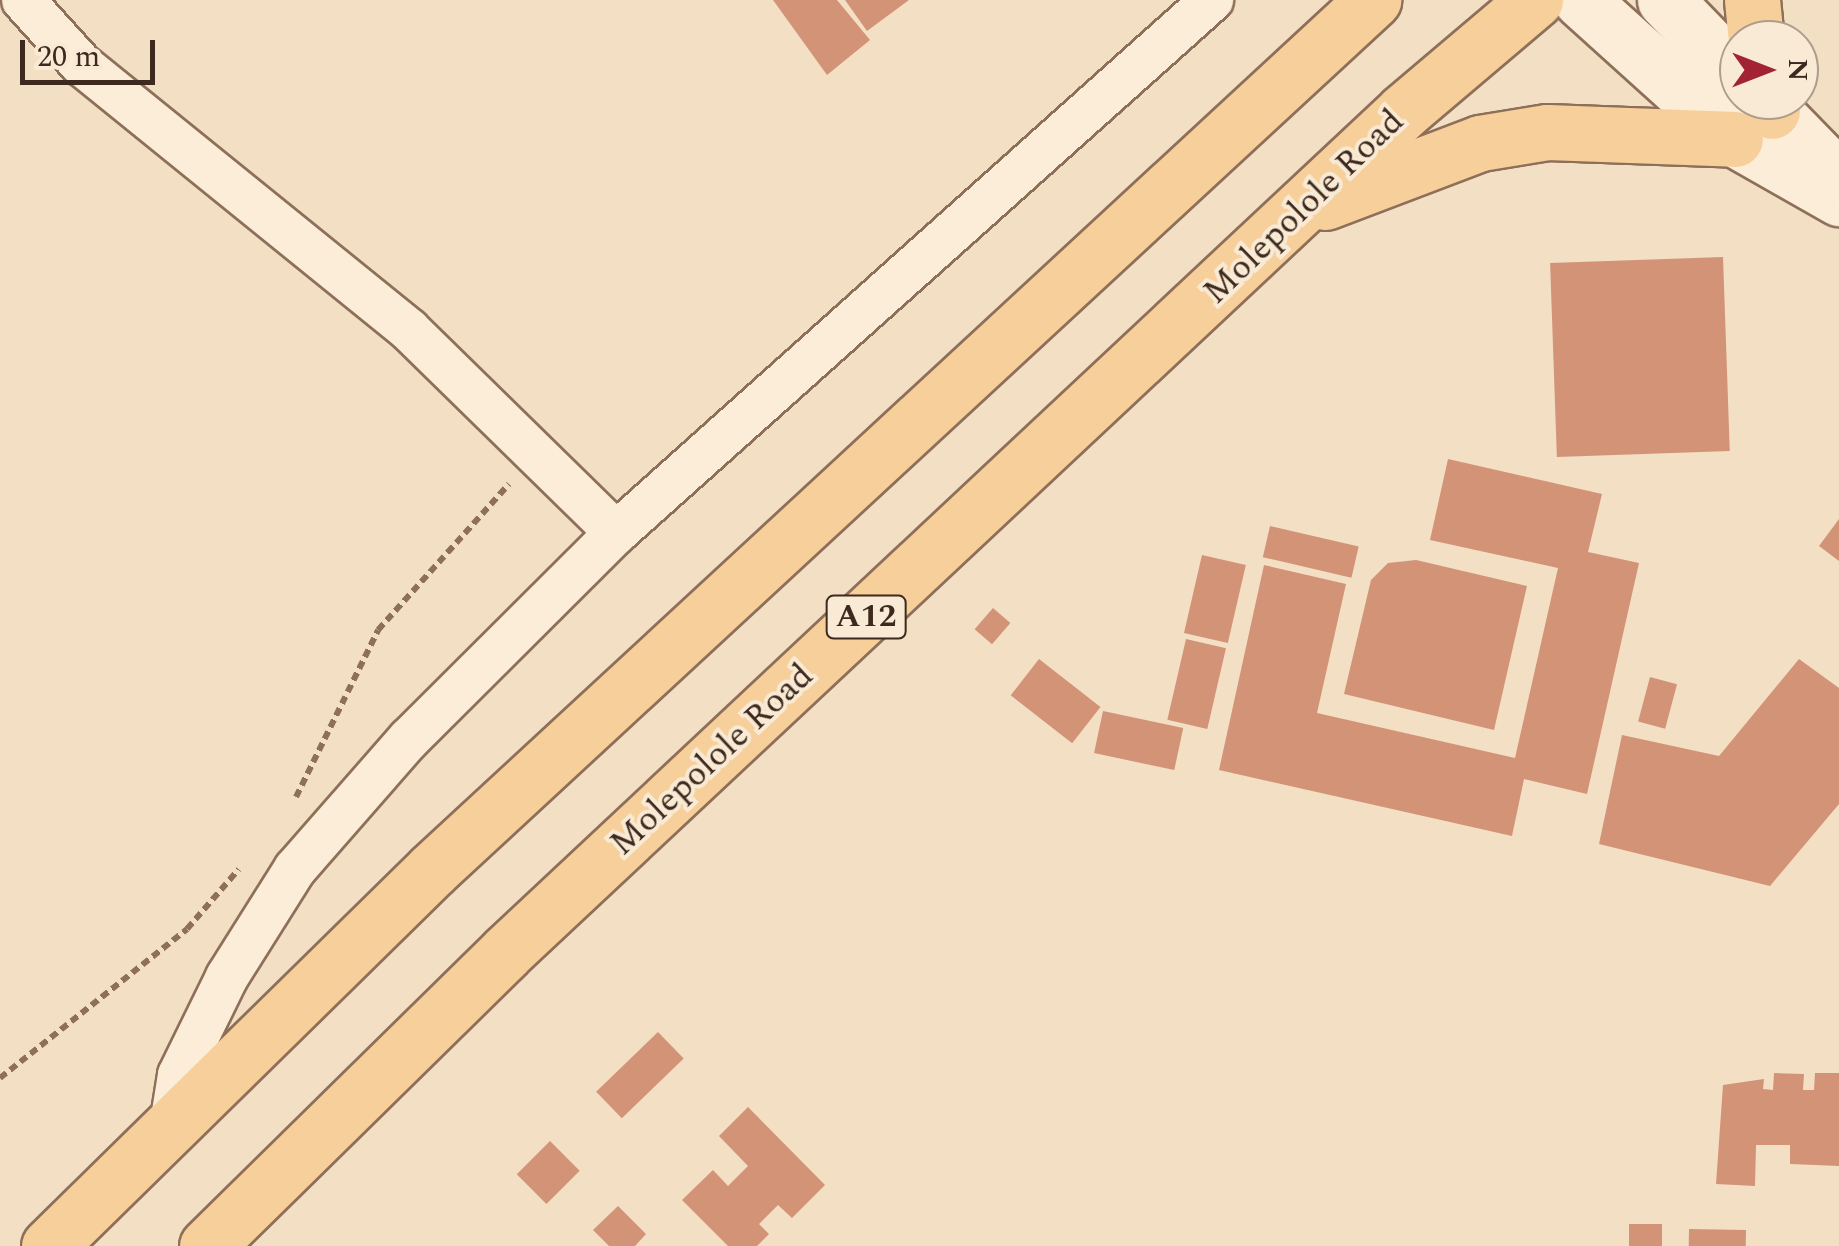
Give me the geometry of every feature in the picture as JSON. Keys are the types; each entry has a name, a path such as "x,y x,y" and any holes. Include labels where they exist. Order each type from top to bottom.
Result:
{"main road":[{"path":"49,1246 432,870 1373,0"},
{"name":"Molepolole Road","path":"207,1246 506,952 1535,0"},
{"path":"1581,0 1719,83"},
{"path":"1665,0 1719,62"},
{"path":"1303,211 1480,143 1719,111"},
{"path":"1769,120 1839,198"},
{"path":"1773,120 1839,179"}],"street":[{"path":"22,0 82,66 334,262 616,534"},
{"path":"171,1125 196,1032 295,869 409,739 616,534 1212,0"}],"path":[{"path":"291,810 378,630 536,455"},
{"path":"0,1078 186,929 252,855"}],"building":[{"path":"773,0 837,0 870,40 827,75"},
{"path":"845,0 909,0 867,31"},
{"path":"1723,257 1730,451 1557,457 1550,263"},
{"path":"1448,459 1602,494 1588,552 1639,563 1587,794 1524,779 1512,836 1219,770 1264,565 1346,584 1317,713 1515,758 1558,568 1430,540"},
{"path":"1839,519 1839,561 1819,546"},
{"path":"1270,526 1359,546 1351,578 1263,557"},
{"path":"1202,555 1246,565 1228,643 1184,633"},
{"path":"1416,560 1527,586 1494,730 1344,694 1371,580 1388,563"},
{"path":"993,608 1010,623 992,644 975,629"},
{"path":"1186,639 1226,648 1207,729 1167,720"},
{"path":"1039,659 1100,707 1072,743 1011,695"},
{"path":"1799,659 1839,688 1839,804 1770,886 1599,844 1622,735 1719,756"},
{"path":"1650,677 1677,684 1665,729 1638,721"},
{"path":"1103,711 1183,728 1174,770 1094,753"},
{"path":"658,1032 684,1059 622,1118 596,1092"},
{"path":"1774,1073 1804,1074 1803,1090 1814,1090 1815,1073 1839,1073 1839,1166 1790,1164 1790,1145 1756,1145 1755,1186 1716,1184 1723,1085 1764,1079 1763,1089 1773,1090"},
{"path":"748,1107 825,1185 792,1218 778,1205 759,1224 769,1234 757,1246 728,1246 682,1200 713,1170 728,1186 748,1166 719,1136"},
{"path":"550,1141 580,1171 546,1204 517,1174"},
{"path":"618,1206 646,1234 635,1246 609,1246 593,1230"},
{"path":"1629,1224 1662,1224 1662,1246 1629,1246"},
{"path":"1689,1229 1746,1230 1746,1246 1689,1246"}]}
